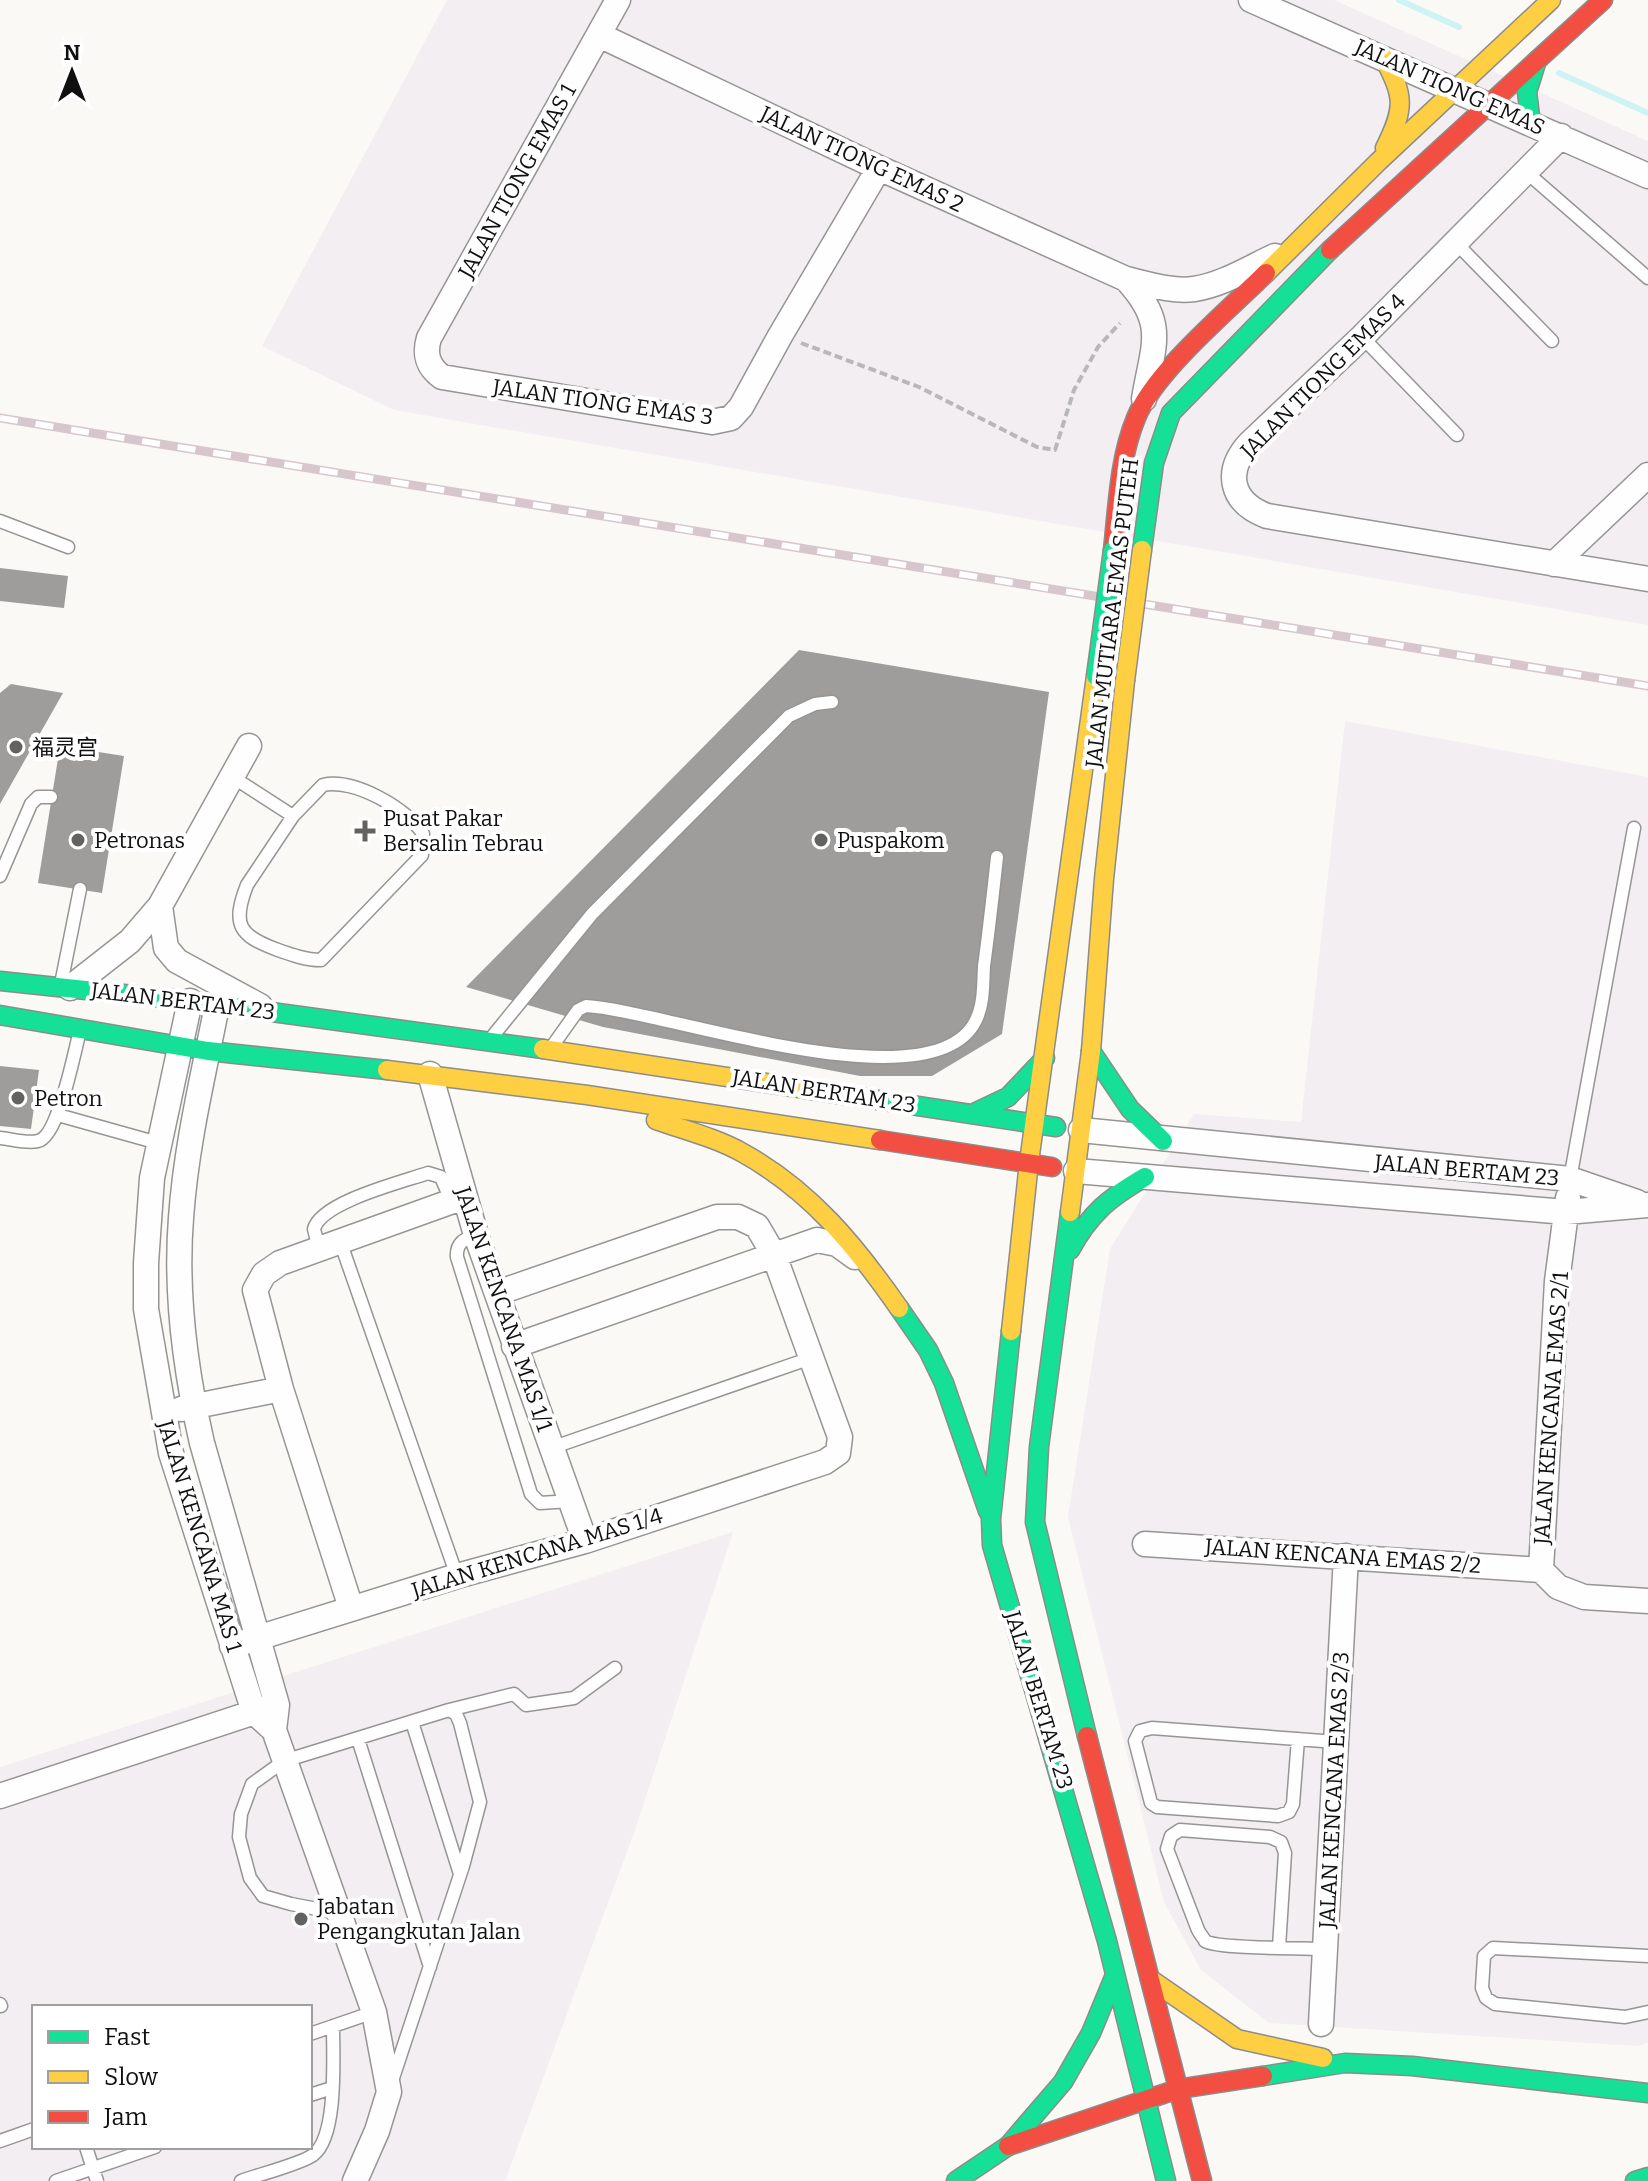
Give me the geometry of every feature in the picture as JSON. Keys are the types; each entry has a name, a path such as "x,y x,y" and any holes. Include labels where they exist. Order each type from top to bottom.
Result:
{"main road":[{"name":"JALAN MUTIARA EMAS PUTEH","path":"1029,1162 1126,455 1143,403 1167,372 1288,250 1551,0"},
{"name":"JALAN MUTIARA EMAS PUTEH","path":"1076,1171 1091,1051 1104,879 1125,681 1154,457 1160,435 1171,413 1318,261 1603,0"},
{"path":"1378,162 1398,122 1403,103 1401,89 1383,57"},
{"path":"1531,124 1527,92 1537,60"},
{"name":"JALAN BERTAM 23","path":"0,981 270,1012 1081,1130"},
{"name":"JALAN BERTAM 23","path":"0,1015 208,1051 430,1074 587,1095 1076,1171 1039,1447 1035,1522 1074,1688 1202,2181"},
{"path":"1091,1051 1130,1109 1163,1141"},
{"path":"972,1114 1008,1097 1045,1058"},
{"path":"587,1095 740,1151 772,1170 833,1221 928,1350 944,1383 991,1519"},
{"path":"975,1154 997,1176"},
{"name":"JALAN BERTAM 23","path":"1029,1162 991,1519 992,1545 1077,1825 1148,2098 1166,2181"},
{"path":"1065,1261 1083,1225 1103,1201 1145,1177"},
{"path":"1010,1199 1016,1211 1019,1254"},
{"path":"1008,2146 1063,2082 1091,2033 1115,1975"},
{"path":"1150,1979 1237,2039 1345,2063 1412,2066 1648,2093"},
{"path":"956,2181 1008,2146 1148,2098 1178,2089 1345,2063"},
{"path":"1635,2181 1648,2177"}],"street":[{"name":"JALAN TIONG EMAS 1","path":"430,365 429,338 618,0"},
{"name":"JALAN TIONG EMAS","path":"1251,0 1648,176"},
{"name":"JALAN TIONG EMAS 2","path":"599,35 879,168 1126,279 1169,288 1193,289 1220,282 1288,250"},
{"name":"JALAN TIONG EMAS 4","path":"1561,136 1362,337 1240,454 1234,476 1235,486 1242,500 1254,511 1267,516 1648,579"},
{"name":"JALAN TIONG EMAS 3","path":"430,365 435,372 452,380 712,422 731,418 741,407 879,168"},
{"name":"JALAN TIONG EMAS 2","path":"1126,279 1144,298 1153,316 1155,340 1143,403"},
{"path":"1554,564 1648,475"},
{"path":"65,987 130,941 160,906 249,746"},
{"path":"160,906 166,948 177,961 270,1012"},
{"name":"JALAN KENCANA MAS 1","path":"190,1001 158,1143 148,1217 146,1309 171,1453 232,1646 266,1709 374,2012 389,2092 377,2131 355,2181"},
{"name":"JALAN KENCANA MAS 1","path":"217,1006 190,1146 181,1218 180,1308 194,1408 258,1638 266,1709"},
{"name":"JALAN KENCANA MAS 1/1","path":"430,1074 458,1200 476,1235 585,1541"},
{"name":"JALAN BERTAM 23","path":"1081,1130 1163,1141 1570,1179 1647,1205"},
{"name":"JALAN BERTAM 23","path":"1076,1171 1566,1212 1647,1205"},
{"name":"JALAN KENCANA EMAS 2/1","path":"1570,1179 1557,1281 1541,1570 1558,1587 1584,1597 1648,1601"},
{"path":"351,1608 281,1389 255,1290 264,1274 280,1263 458,1200"},
{"path":"497,1293 717,1217 738,1217 757,1226 774,1255 811,1358"},
{"path":"514,1346 817,1240 828,1240 848,1251 875,1274"},
{"name":"JALAN KENCANA MAS 1/4","path":"232,1646 457,1576 585,1541 825,1462 838,1453 840,1437 811,1358"},
{"path":"162,1410 194,1408 281,1389"},
{"name":"JALAN KENCANA EMAS 2/2","path":"1145,1544 1541,1570"},
{"name":"JALAN KENCANA EMAS 2/3","path":"1321,2024 1346,1556"},
{"path":"0,1796 266,1709"}],"lane":[{"path":"1525,171 1648,278"},
{"path":"1455,242 1552,341"},
{"path":"1362,337 1457,435"},
{"path":"0,521 68,547"},
{"path":"487,1042 592,914 789,716 815,704 832,702"},
{"path":"231,776 293,816"},
{"path":"347,784 398,809 423,834 422,855 321,960 289,954 253,941 240,922 247,885 293,816 323,785 347,784"},
{"path":"0,876 33,800 51,797"},
{"path":"1570,1179 1634,828"},
{"path":"549,1051 578,1010 586,1006 847,1056 909,1057 947,1046 971,1028 981,1005 997,857"},
{"path":"65,987 80,889"},
{"path":"0,1138 42,1140 58,1115 81,1028"},
{"path":"58,1115 158,1143"},
{"path":"457,1576 330,1245 314,1229 321,1215 428,1173 441,1177 458,1200"},
{"path":"476,1235 462,1241 457,1257 531,1494 540,1503 571,1501"},
{"path":"551,1448 811,1358"},
{"path":"341,1914 263,1896 250,1878 239,1837 241,1814 252,1784 284,1761 449,1710 514,1694 526,1705 574,1698 615,1668"},
{"path":"389,2092 460,1874 480,1802 460,1723 456,1714 449,1710"},
{"path":"412,1722 460,1874"},
{"path":"1298,1739 1293,1804 1289,1812 1278,1816 1157,1807 1151,1803 1135,1741 1140,1731 1152,1728 1298,1739 1336,1742"},
{"path":"358,1739 430,1967"},
{"path":"1279,1947 1285,1853 1281,1842 1270,1837 1180,1830 1171,1836 1167,1849 1198,1930 1205,1940 1216,1944 1279,1947 1325,1949"},
{"path":"1648,1956 1493,1948 1484,1956 1482,1988 1486,1998 1495,2004 1625,2017 1648,2012"},
{"path":"312,2033 374,2012"},
{"path":"241,2181 314,2155 326,2135 332,2088 333,2026"},
{"path":"312,2094 332,2088"},
{"path":"0,2141 32,2130"},
{"path":"87,2149 95,2175"},
{"path":"56,2181 95,2175 151,2149"}],"path":[{"path":"780,336 919,387 1037,447 1055,450 1074,390 1098,347 1120,323"}],"shaded area":[{"path":"447,0 1334,0 1648,141 1648,625 394,410 262,346"},
{"path":"1345,721 1648,777 1648,2043 1638,2046 1269,2023 1201,1970 1164,1902 1068,1517 1110,1249 1194,1114 1301,1122"},
{"name":"Jabatan Pengangkutan Jalan","path":"733,1532 635,1830 505,2181 0,2181 0,1767"}],"building":[{"path":"0,568 68,576 64,608 0,601"},
{"name":"Puspakom","path":"799,650 1049,692 1002,1034 932,1076 860,1076 603,1027 466,987"},
{"name":"福灵宫","path":"11,684 63,693 0,804 0,693"},
{"name":"Petronas","path":"60,746 124,756 102,893 38,883"},
{"name":"Petron","path":"0,1066 39,1070 31,1129 0,1126"}],"waterway":[{"path":"1399,0 1459,27"},
{"path":"1559,73 1648,113"}],"railway":[{"path":"0,418 1648,686"}],"traffic: fast":[{"path":"1531,124 1527,92 1537,60"},
{"path":"1142,550 1154,463 1171,413 1330,250"},
{"path":"1096,676 1113,550"},
{"path":"0,981 190,1001 543,1049"},
{"path":"0,1015 208,1051 387,1070"},
{"path":"1091,1051 1130,1109 1163,1141"},
{"path":"972,1114 1008,1097 1045,1058"},
{"path":"845,1095 1056,1127"},
{"path":"1070,1250 1085,1226 1102,1208 1145,1177"},
{"path":"1070,1212 1039,1447 1035,1522 1087,1736"},
{"path":"899,1308 928,1350 944,1383 988,1511"},
{"path":"1011,1331 991,1519 992,1545 1107,1941 1166,2181"},
{"path":"956,2181 1008,2146 1063,2082 1091,2033 1115,1975"},
{"path":"1263,2076 1345,2063 1412,2066 1648,2093"},
{"path":"1635,2181 1648,2177"}],"traffic: slow":[{"path":"1266,273 1378,162 1551,0"},
{"path":"1383,57 1399,92 1400,102 1385,148"},
{"path":"1125,681 1142,550"},
{"path":"1011,1331 1029,1162 1096,676"},
{"path":"1070,1212 1091,1051 1104,879 1125,681"},
{"path":"543,1049 845,1095"},
{"path":"387,1070 587,1095 880,1140"},
{"path":"656,1120 733,1148 790,1184 848,1241 899,1308"},
{"path":"1150,1979 1237,2039 1323,2058"}],"traffic: jam":[{"path":"1330,250 1603,0"},
{"path":"1113,550 1120,483 1136,418 1159,381 1176,361 1266,273"},
{"path":"880,1140 1052,1167"},
{"path":"1087,1736 1202,2181"},
{"path":"1008,2146 1178,2089 1263,2076"}],"place":[{"name":"福灵宫","path":"16,747"},
{"name":"Pusat Pakar Bersalin Tebrau","path":"365,831"},
{"name":"Petronas","path":"78,840"},
{"name":"Puspakom","path":"821,840"},
{"name":"Petron","path":"18,1098"},
{"name":"Jabatan Pengangkutan Jalan","path":"301,1919"}]}
